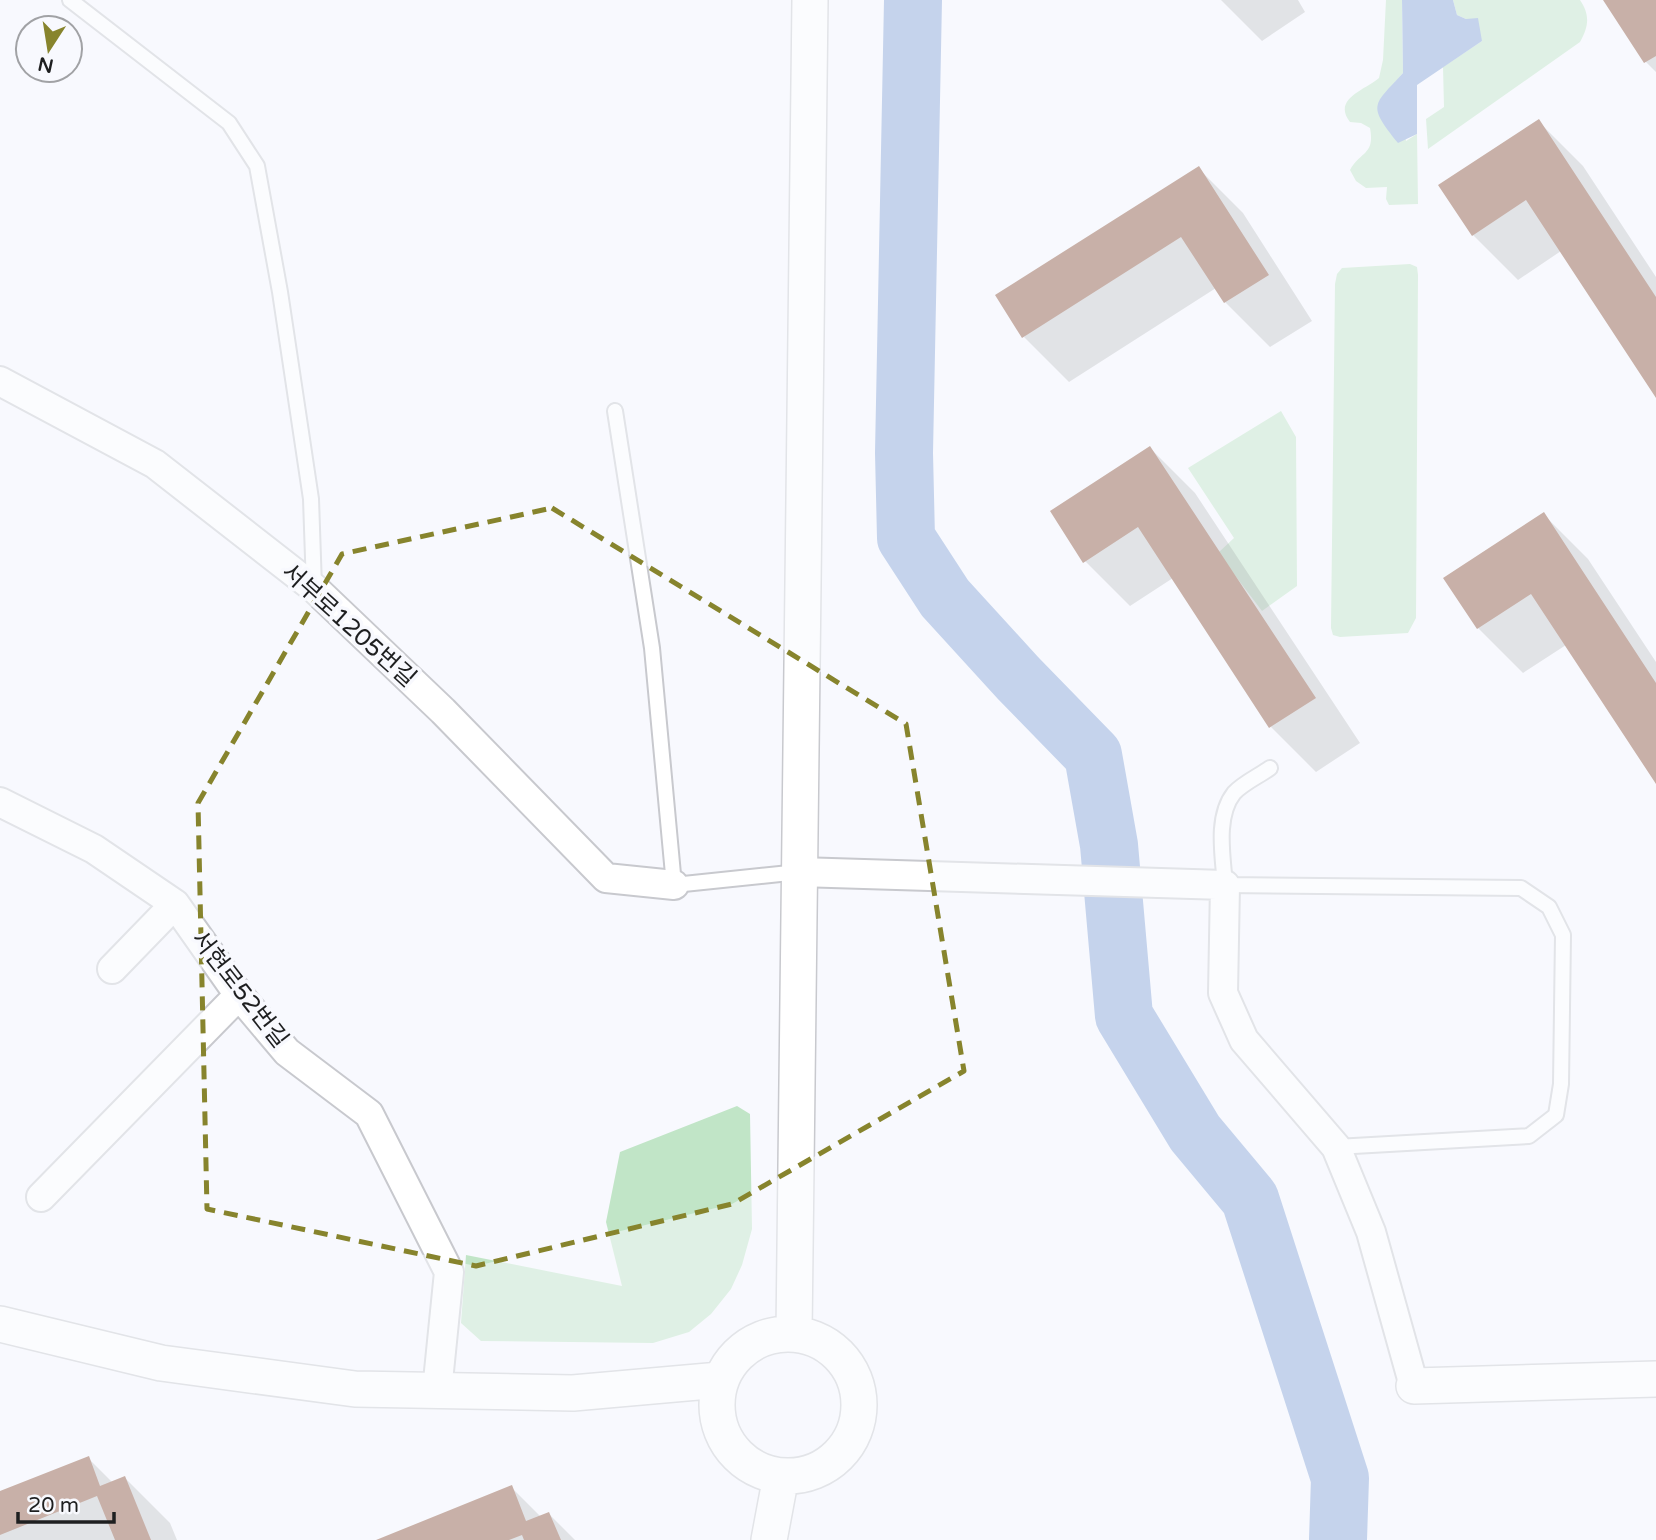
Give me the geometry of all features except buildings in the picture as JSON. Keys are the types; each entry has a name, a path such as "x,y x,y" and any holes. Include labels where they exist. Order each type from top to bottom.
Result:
{"street":[{"path":"794,1333 810,0"},
{"name":"서부로1205번길","path":"0,381 155,464 314,588 443,711 606,878 674,885"},
{"name":"서현로52번길","path":"4,810 94,849 175,904 239,995 287,1052 369,1114 449,1272 438,1391"},
{"path":"799,872 1225,885 1223,993 1244,1040 1336,1147 1371,1232 1414,1385 1656,1379"},
{"path":"113,969 175,904"},
{"path":"41,1197 239,995"},
{"path":"0,1324 161,1363 355,1389 573,1393 720,1380"},
{"path":"794,1333 817,1339 837,1352 852,1371 860,1394 859,1413 852,1439 837,1458 817,1471 794,1477 770,1475 748,1465 731,1449 720,1428 716,1405 720,1380 731,1361 749,1344 770,1335 794,1333"},
{"path":"769,1540 780,1476"}],"lane":[{"path":"70,0 229,123 257,166 280,292 311,499 314,588"},
{"path":"615,411 652,648 674,885 799,872"},
{"path":"1270,768 1235,793 1225,811 1222,836 1225,885 1521,888 1549,907 1563,935 1561,1084 1556,1115 1529,1136 1336,1147"}],"highlighted area":[{"path":"552,508 906,724 964,1071 732,1204 476,1266 207,1209 198,803 342,554"}],"green space":[{"path":"1386,0 1402,0 1403,73 1395,82 1406,141 1417,134 1418,204 1389,205 1386,199 1387,187 1366,188 1356,181 1350,170 1369,148 1371,137 1370,128 1361,123 1350,122 1345,107 1352,96 1379,78 1383,60"},
{"path":"1453,0 1580,0 1587,16 1587,26 1580,42 1428,149 1426,119 1444,107 1443,67 1482,41 1466,19 1457,15"},
{"path":"1410,264 1417,267 1418,275 1416,618 1408,633 1340,637 1333,635 1331,628 1335,284 1337,274 1342,268"},
{"path":"1281,411 1296,437 1297,586 1262,611 1218,553 1234,538 1188,468"},
{"path":"737,1106 750,1114 752,1229 742,1265 731,1289 711,1314 689,1332 653,1343 481,1341 461,1323 466,1255 622,1286 606,1222 620,1152"}],"water":[{"path":"1402,0 1453,0 1457,15 1466,19 1478,18 1482,41 1417,85 1417,134 1398,143 1381,120 1378,106 1385,92 1403,73"}],"waterway":[{"path":"913,0 904,453 906,538 945,598 1093,755 1109,845 1124,1016 1195,1133 1250,1199 1340,1478 1338,1540"}]}
